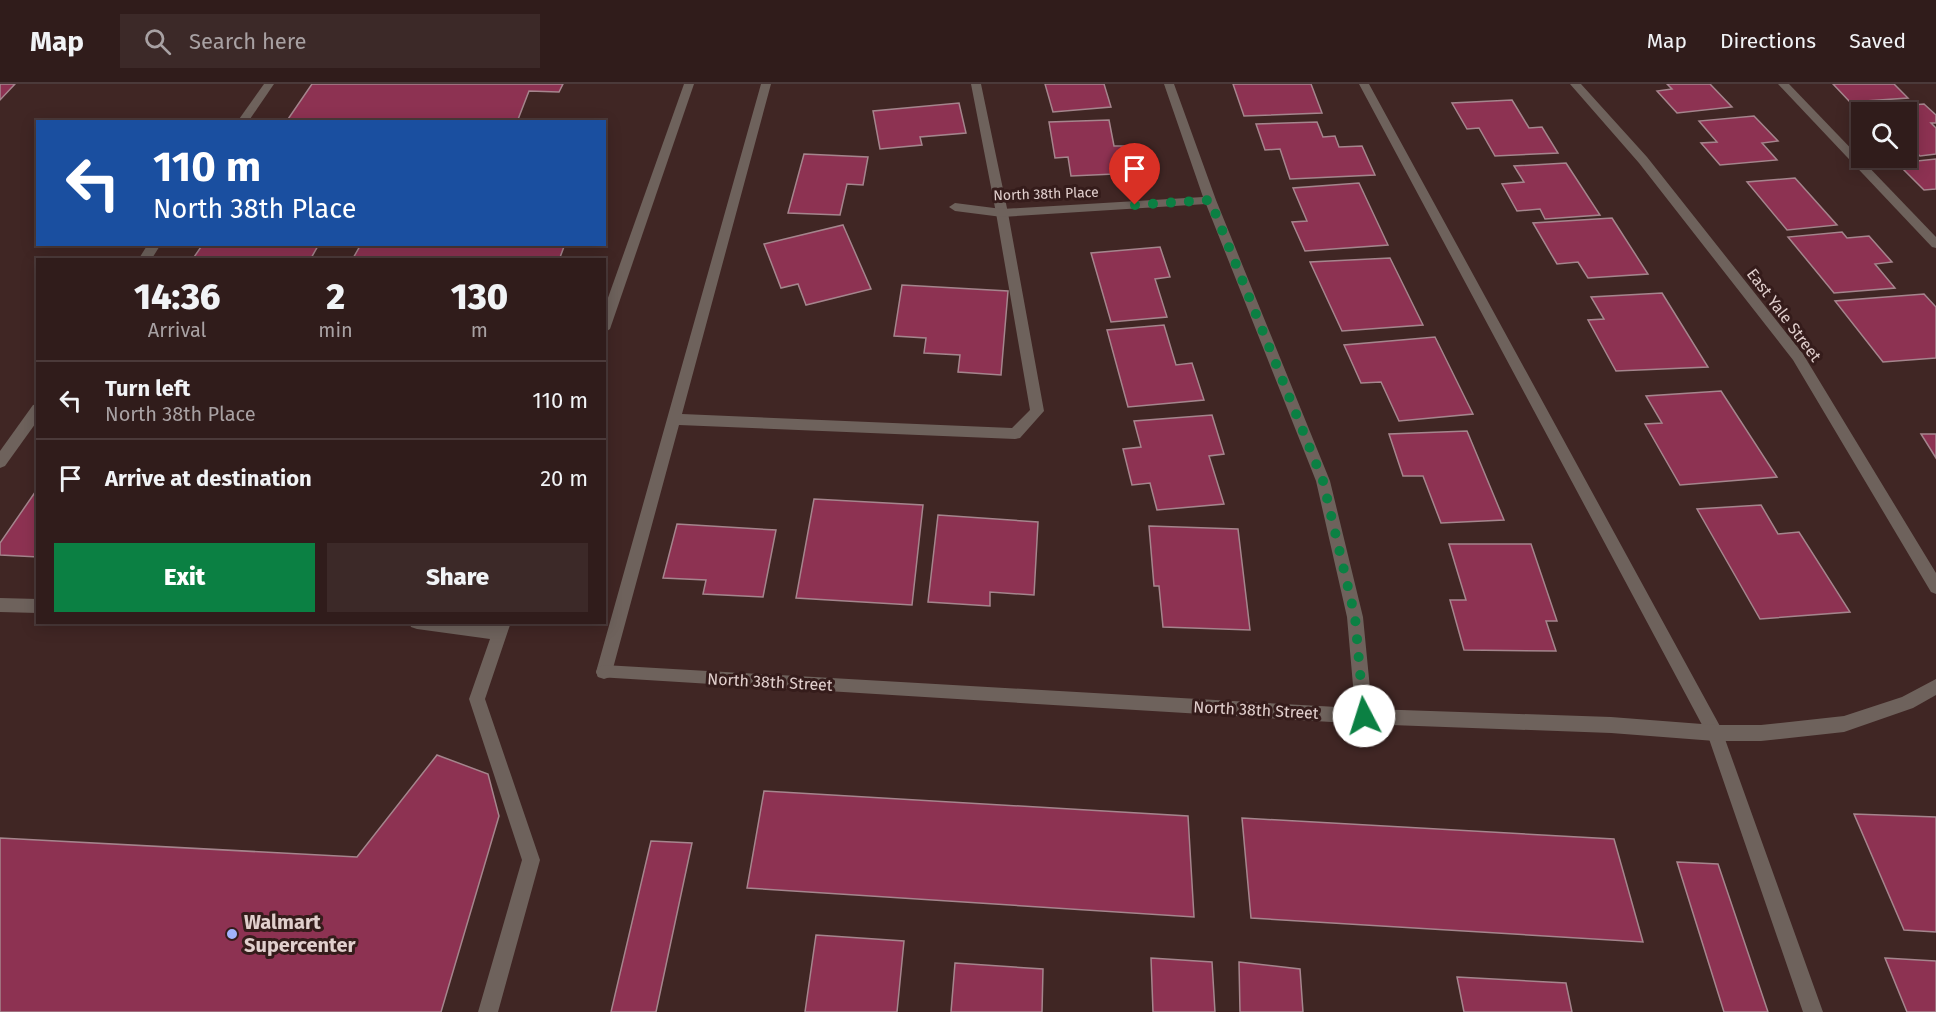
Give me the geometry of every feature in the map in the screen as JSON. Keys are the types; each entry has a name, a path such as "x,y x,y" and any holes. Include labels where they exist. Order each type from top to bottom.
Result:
{"street":[{"path":"243,120 268,84"},
{"path":"606,323 689,84"},
{"path":"766,84 673,419 1015,434 1037,411 1002,213 976,84"},
{"path":"1169,84 1210,200 1323,481 1355,617 1364,716"},
{"path":"1364,84 1715,733 1814,1012"},
{"name":"East Yale Street","path":"1575,84 1643,160 1798,357 1936,587"},
{"path":"1783,84 1936,243"},
{"name":"North 38th Place","path":"955,207 1002,213 1210,200"},
{"path":"0,462 36,412"},
{"name":"North 38th Street","path":"673,419 603,672 1364,716 1611,725 1715,733 1761,733 1844,724 1908,703 1936,686"},
{"path":"0,605 36,606"},
{"path":"445,624 501,628 477,699 531,860 488,1012"}],"building":[{"path":"0,84 15,84 0,100"},
{"path":"312,84 563,84 559,92 529,91 518,120 287,120"},
{"path":"1045,84 1104,84 1111,107 1053,112"},
{"path":"1233,84 1311,84 1322,113 1244,116"},
{"path":"1667,84 1710,84 1732,107 1677,113 1657,91 1672,89"},
{"path":"1833,84 1894,84 1908,98 1850,102"},
{"path":"1512,100 1529,128 1542,127 1558,153 1495,156 1479,128 1467,129 1452,103"},
{"path":"959,103 966,133 920,137 922,145 880,149 873,111"},
{"path":"1924,104 1936,115 1936,123 1931,123 1936,128 1936,154 1920,156 1917,153 1917,105"},
{"path":"1754,116 1778,141 1762,143 1777,160 1720,165 1701,143 1717,142 1699,121"},
{"path":"1109,120 1114,146 1130,146 1136,173 1071,176 1068,157 1055,158 1049,122"},
{"path":"1317,122 1323,137 1335,136 1339,147 1362,146 1375,175 1290,179 1280,149 1265,150 1256,124"},
{"path":"804,154 868,157 863,185 847,184 840,215 788,213"},
{"path":"1936,159 1936,189 1924,190 1902,168 1917,168 1917,161"},
{"path":"1566,163 1600,215 1545,219 1540,209 1517,211 1502,184 1524,182 1514,166"},
{"path":"1795,178 1837,225 1787,230 1747,182"},
{"path":"1359,183 1388,245 1305,251 1292,222 1307,221 1293,188"},
{"path":"1612,218 1648,274 1588,278 1578,262 1557,264 1533,223"},
{"path":"843,225 871,289 806,305 798,284 781,288 764,244"},
{"path":"1842,232 1847,238 1869,236 1892,262 1875,264 1895,288 1834,293 1788,237"},
{"path":"202,246 318,246 311,258 193,258"},
{"path":"360,246 564,246 560,258 353,258"},
{"path":"1160,247 1170,277 1155,279 1167,317 1111,322 1091,253"},
{"path":"1390,258 1423,325 1342,331 1310,262"},
{"path":"902,285 1008,291 1001,375 958,372 960,355 924,353 926,338 894,336"},
{"path":"1662,293 1708,367 1616,371 1588,320 1604,319 1591,297"},
{"path":"1924,294 1936,307 1936,358 1883,362 1835,301"},
{"path":"1164,325 1176,365 1192,363 1204,400 1128,407 1107,330"},
{"path":"1435,337 1473,414 1399,421 1381,382 1361,383 1344,345"},
{"path":"1721,391 1777,477 1680,485 1645,424 1662,423 1646,396"},
{"path":"1212,415 1224,454 1209,456 1224,504 1157,510 1150,483 1132,485 1123,449 1141,447 1134,421"},
{"path":"1467,431 1504,520 1441,523 1423,476 1403,476 1389,434"},
{"path":"1921,434 1936,434 1936,458"},
{"path":"36,491 36,557 0,555 0,543"},
{"path":"814,499 923,505 912,605 796,598"},
{"path":"1761,505 1778,534 1799,532 1850,612 1760,619 1697,509"},
{"path":"938,515 1038,522 1034,595 990,592 990,606 928,602"},
{"path":"677,524 776,530 763,597 703,594 706,580 663,578"},
{"path":"1149,526 1238,529 1250,630 1163,627 1159,586 1154,586"},
{"path":"1449,544 1531,544 1557,621 1546,621 1556,651 1464,650 1450,600 1466,600"},
{"name":"Walmart Supercenter","path":"437,755 488,774 499,816 441,1012 0,1012 0,838 357,857"},
{"path":"764,791 1188,816 1194,917 747,888"},
{"path":"1854,814 1936,817 1936,932 1904,930"},
{"path":"1242,818 1614,839 1643,942 1251,918"},
{"path":"651,841 692,843 656,1012 611,1012"},
{"path":"1677,862 1718,864 1768,1012 1724,1012"},
{"path":"816,935 904,941 897,1012 805,1012"},
{"path":"1151,958 1212,962 1215,1012 1153,1012"},
{"path":"1885,958 1936,961 1936,1012 1907,1012"},
{"path":"1239,962 1300,969 1303,1012 1240,1012"},
{"path":"955,963 1043,969 1042,1012 951,1012"},
{"path":"1457,977 1566,983 1572,1012 1464,1012"}],"place":[{"name":"Walmart Supercenter","path":"232,934"}],"route":[{"path":"1135,205 1210,200 1323,481 1355,617 1364,716"}]}
